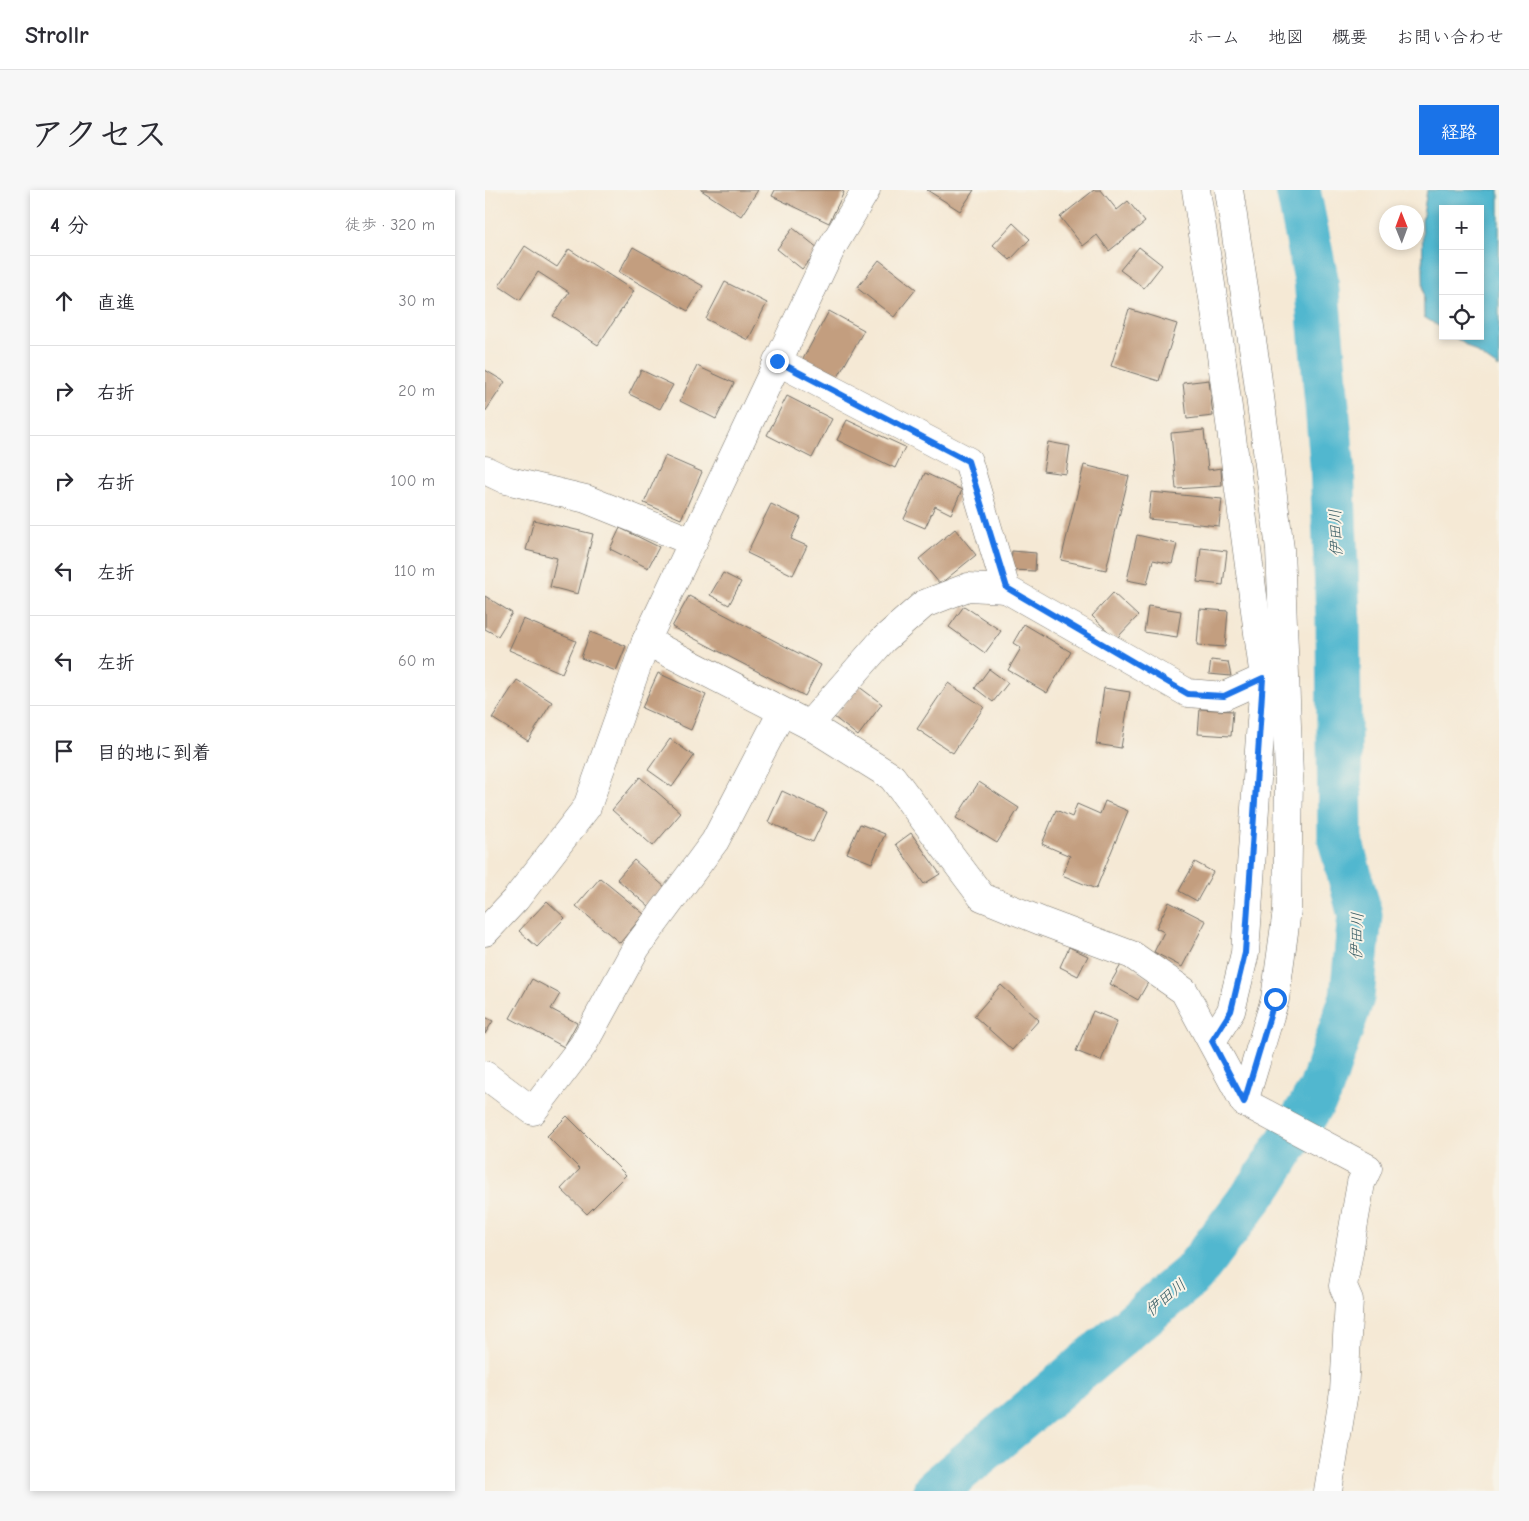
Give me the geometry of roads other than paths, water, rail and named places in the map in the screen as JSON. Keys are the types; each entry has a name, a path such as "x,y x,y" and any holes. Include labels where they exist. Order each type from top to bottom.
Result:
{"street":[{"path":"485,932 516,899 587,807 646,641 831,249 866,190"},
{"path":"1196,190 1215,310 1263,678 1245,953 1231,1011 1212,1041"},
{"path":"1229,190 1256,366 1280,549 1289,776 1287,910 1275,999 1244,1102"},
{"path":"777,361 968,461 1007,588"},
{"path":"485,470 506,480 586,499 693,542"},
{"path":"809,725 883,640 924,604 968,587 1007,588 1188,694 1224,696 1263,678"},
{"path":"646,641 809,725 892,776 982,897 1132,954 1184,991 1244,1102 1368,1168 1361,1183 1343,1286 1349,1300 1344,1392 1328,1491"},
{"path":"485,1075 533,1111 583,1045 636,948 715,841 782,712"}],"water":[{"path":"1427,190 1499,190 1499,368 1459,340 1484,340 1484,205 1439,205 1439,326 1424,317 1424,209"}],"waterway":[{"name":"伊田川","path":"935,1491 1193,1274 1263,1182 1320,1091 1352,997 1360,915 1340,839 1338,620 1332,463 1316,279 1298,190"}]}
